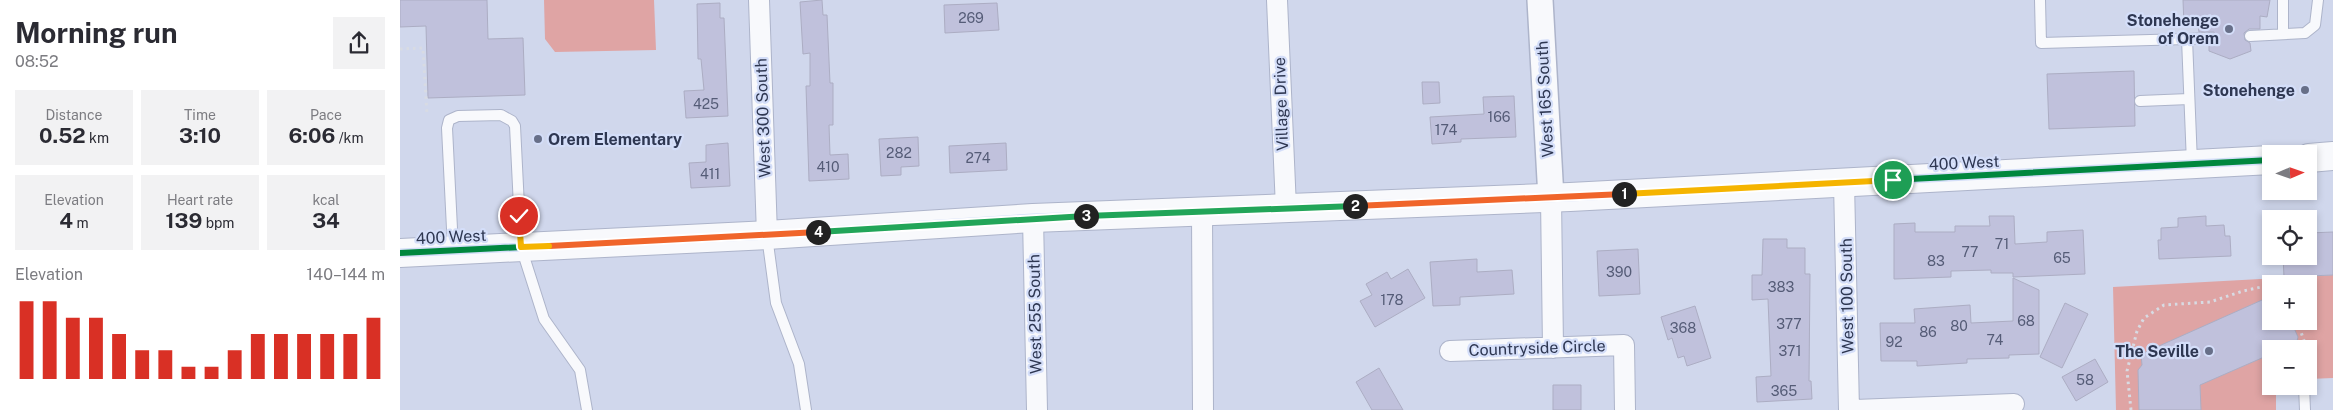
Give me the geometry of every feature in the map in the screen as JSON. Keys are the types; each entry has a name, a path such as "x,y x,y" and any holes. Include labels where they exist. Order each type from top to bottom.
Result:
{"main road":[{"path":"2318,157 2333,156"},
{"name":"400 West","path":"400,253 767,236 1034,218 1551,198 2262,160"}],"street":[{"name":"West 300 South","path":"759,0 767,236"},
{"name":"Village Drive","path":"1277,0 1286,208"},
{"name":"West 165 South","path":"1540,0 1551,198"},
{"name":"West 100 South","path":"1844,183 1849,410"},
{"path":"1551,198 1553,348"},
{"path":"1202,212 1203,410"},
{"name":"West 255 South","path":"1034,218 1037,410"},
{"name":"Countryside Circle","path":"1450,351 1624,345 1626,410"},
{"path":"1855,410 2014,404"}],"lane":[{"path":"2040,0 2041,44 2210,38"},
{"path":"2283,0 2283,34"},
{"path":"2250,36 2305,33 2315,25 2318,0"},
{"path":"2187,39 2192,164"},
{"path":"2140,101 2189,99"},
{"path":"453,250 446,128 449,120 458,116 501,115 512,121 515,126 521,247 544,319 580,370 588,410"},
{"path":"767,236 776,303 799,364 806,410"},
{"path":"2304,395 2305,410"}],"path":[{"path":"400,49 423,48 427,114"},
{"path":"2131,410 2127,371 2137,331 2144,318 2164,305 2210,302 2243,291 2262,288"}],"shaded area":[{"path":"544,0 654,0 656,50 555,52 545,39"},
{"path":"2333,275 2333,378 2317,379 2317,340 2262,340 2262,395 2276,395 2276,410 2116,410 2113,287 2262,279 2262,330 2317,330 2317,276"}],"building":[{"path":"400,0 487,0 488,39 523,38 525,95 428,98 426,26 400,27"},
{"path":"822,0 823,15 827,15 830,83 833,83 833,125 829,125 830,155 848,154 849,179 809,181 806,86 810,86 810,53 803,54 800,2"},
{"name":"Stonehenge of Orem","path":"2183,0 2270,0 2267,17 2260,16 2260,29 2249,29 2244,33 2245,40 2250,43 2251,51 2230,59 2209,51 2209,45 2216,41 2214,32 2199,32 2198,26 2184,26"},
{"path":"720,3 720,18 724,18 728,116 686,118 684,91 704,90 701,59 698,59 697,4"},
{"path":"997,3 999,30 945,33 944,5"},
{"path":"2134,71 2135,126 2049,129 2047,74"},
{"path":"1422,82 1439,82 1440,103 1423,104"},
{"path":"1514,96 1516,137 1461,139 1461,142 1432,144 1430,117 1484,114 1483,97"},
{"path":"918,137 919,166 901,167 901,175 881,176 879,139"},
{"path":"728,143 730,186 691,188 689,163 706,162 706,145"},
{"path":"1006,143 1007,170 950,173 949,146"},
{"path":"1989,216 2014,216 2015,244 2047,242 2047,232 2083,230 2085,274 2013,277 2013,273 1991,273 1991,270 1951,271 1951,277 1894,279 1894,224 1915,223 1915,232 1955,232 1955,226 1990,226"},
{"path":"2206,216 2206,226 2224,225 2225,236 2230,236 2231,256 2159,259 2158,240 2161,240 2161,228 2178,227 2178,218"},
{"path":"2333,232 2333,275 2284,275 2283,265 2317,265 2317,233"},
{"path":"1763,239 1787,239 1787,248 1805,248 1805,274 1810,274 1809,381 1811,381 1812,399 1757,402 1756,377 1771,376 1768,299 1752,300 1752,275 1762,275"},
{"path":"1638,249 1640,294 1599,296 1597,251"},
{"path":"1477,259 1477,272 1512,270 1514,294 1460,297 1460,305 1433,306 1430,262"},
{"path":"1408,269 1425,298 1375,327 1360,301 1372,295 1366,284 1387,272 1391,279"},
{"path":"2013,278 2039,290 2039,354 2009,355 2009,358 1967,359 1967,363 1917,366 1917,361 1881,361 1880,323 1915,323 1914,309 1970,305 1971,323 2013,321"},
{"name":"The Seville","path":"2262,300 2262,330 2295,330 2298,337 2297,340 2262,340 2262,358 2200,385 2201,410 2139,410 2138,370 2142,365 2141,354"},
{"path":"2065,303 2088,314 2062,368 2040,357"},
{"path":"1695,306 1711,358 1687,366 1684,356 1678,358 1672,338 1668,340 1661,317"},
{"path":"2095,359 2108,382 2076,401 2062,377"},
{"path":"1379,368 1403,410 1372,410 1356,382"},
{"path":"1553,385 1581,385 1581,410 1553,410"}],"cycle path":[{"path":"400,253 767,235 1033,218 1570,197 2262,160"}],"place":[{"name":"Stonehenge of Orem","path":"2229,29"},
{"name":"Stonehenge","path":"2305,90"},
{"name":"Orem Elementary","path":"538,139"},
{"name":"The Seville","path":"2209,351"}],"route":[{"path":"519,216 521,247 767,236 1034,218 1551,198 1893,180"}]}
